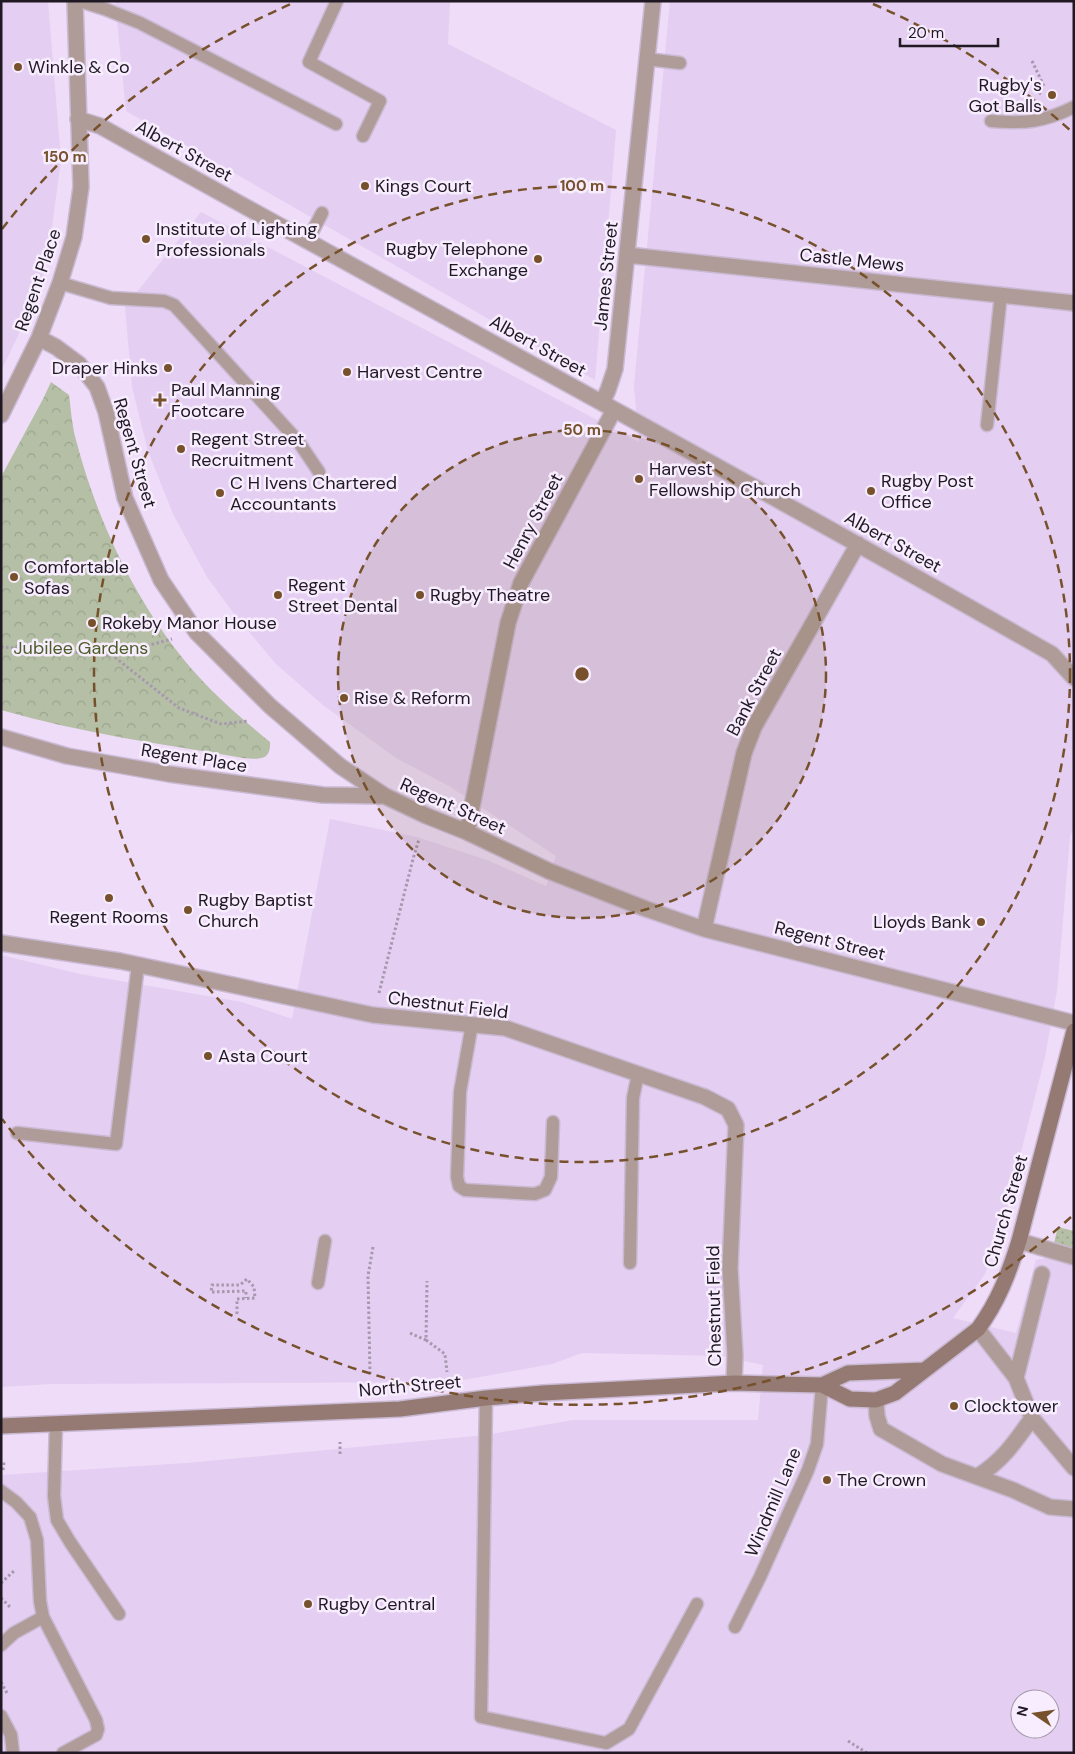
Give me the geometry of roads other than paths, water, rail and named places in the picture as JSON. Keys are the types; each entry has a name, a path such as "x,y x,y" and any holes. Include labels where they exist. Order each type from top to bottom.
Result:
{"main road":[{"name":"Church Street","path":"822,1385 850,1399 876,1400 895,1393 978,1329 998,1299 1010,1270 1074,1031"},
{"path":"822,1385 848,1374 924,1370"},
{"name":"North Street","path":"1,1426 400,1409 486,1398 734,1383 822,1385"}],"street":[{"path":"75,1 78,119"},
{"name":"James Street","path":"608,406 608,390 615,369 653,1"},
{"name":"Albert Street","path":"78,119 100,126 858,544 1052,654 1074,678"},
{"name":"Regent Place","path":"1,415 39,338 60,283 74,237 81,187 78,119"},
{"name":"Castle Mews","path":"627,255 1074,303"},
{"name":"Regent Street","path":"39,338 56,347 79,364 97,387 106,412 125,498 161,580 197,633 270,706 340,766 385,796 549,871 646,909 704,929 1074,1023"},
{"name":"Henry Street","path":"467,832 508,623 521,583 608,406"},
{"name":"Bank Street","path":"704,929 744,753 754,727 858,544"},
{"name":"Regent Place","path":"1,737 67,756 169,774 323,796 385,796"},
{"name":"Chestnut Field","path":"1,943 138,965 373,1015 505,1028 704,1097 720,1105 728,1110 736,1125 730,1268 735,1355 734,1383"},
{"path":"1019,1241 1074,1256"},
{"path":"1016,1378 1042,1274"},
{"path":"978,1329 1016,1378 1032,1418 1074,1468"},
{"path":"876,1400 877,1416 881,1429 942,1464 1013,1490 1050,1508 1074,1509"},
{"path":"978,1476 1012,1448 1032,1418"}],"lane":[{"path":"80,1 110,5 140,23 336,124"},
{"path":"337,1 309,62 380,101 363,136"},
{"path":"646,59 680,62"},
{"path":"991,121 1021,123 1054,118 1074,107"},
{"path":"308,242 322,213"},
{"path":"60,283 111,298 164,301 174,305 298,441 319,472"},
{"path":"987,425 1001,294"},
{"path":"17,1133 116,1144 138,965"},
{"path":"472,1024 460,1092 457,1177 459,1186 465,1190 535,1194 545,1190 551,1177 553,1122"},
{"path":"630,1263 633,1098 638,1074"},
{"path":"318,1283 325,1241"},
{"name":"Windmill Lane","path":"735,1627 760,1577 808,1470 817,1444 822,1385"},
{"path":"486,1398 481,1717 606,1743 629,1729 697,1604"},
{"path":"56,1423 54,1496 57,1520 119,1614"},
{"path":"1,1492 16,1502 30,1517 37,1540 40,1601 43,1617 96,1720 98,1729 96,1735 63,1753"},
{"path":"1,1645 14,1632 43,1617"},
{"path":"1,1716 10,1735 13,1753"}],"place":[{"name":"Winkle & Co","path":"18,67"},
{"name":"Rugby's Got Balls","path":"1052,95"},
{"name":"Kings Court","path":"365,186"},
{"name":"Institute of Lighting Professionals","path":"146,239"},
{"name":"Rugby Telephone Exchange","path":"538,259"},
{"name":"Draper Hinks","path":"168,368"},
{"name":"Harvest Centre","path":"347,372"},
{"name":"Paul Manning Footcare","path":"160,400"},
{"name":"Regent Street Recruitment","path":"181,449"},
{"name":"Harvest Fellowship Church","path":"639,479"},
{"name":"Rugby Post Office","path":"871,491"},
{"name":"C H Ivens Chartered Accountants","path":"220,493"},
{"name":"Comfortable Sofas","path":"14,577"},
{"name":"Regent Street Dental","path":"278,595"},
{"name":"Rugby Theatre","path":"420,595"},
{"name":"Rokeby Manor House","path":"92,623"},
{"name":"Rise & Reform","path":"344,698"},
{"name":"Regent Rooms","path":"109,898"},
{"name":"Rugby Baptist Church","path":"188,910"},
{"name":"Lloyds Bank","path":"981,922"},
{"name":"Asta Court","path":"208,1056"},
{"name":"Clocktower","path":"954,1406"},
{"name":"The Crown","path":"827,1480"},
{"name":"Rugby Central","path":"308,1604"}],"park label":[{"name":"Jubilee Gardens","path":"81,648"}]}
